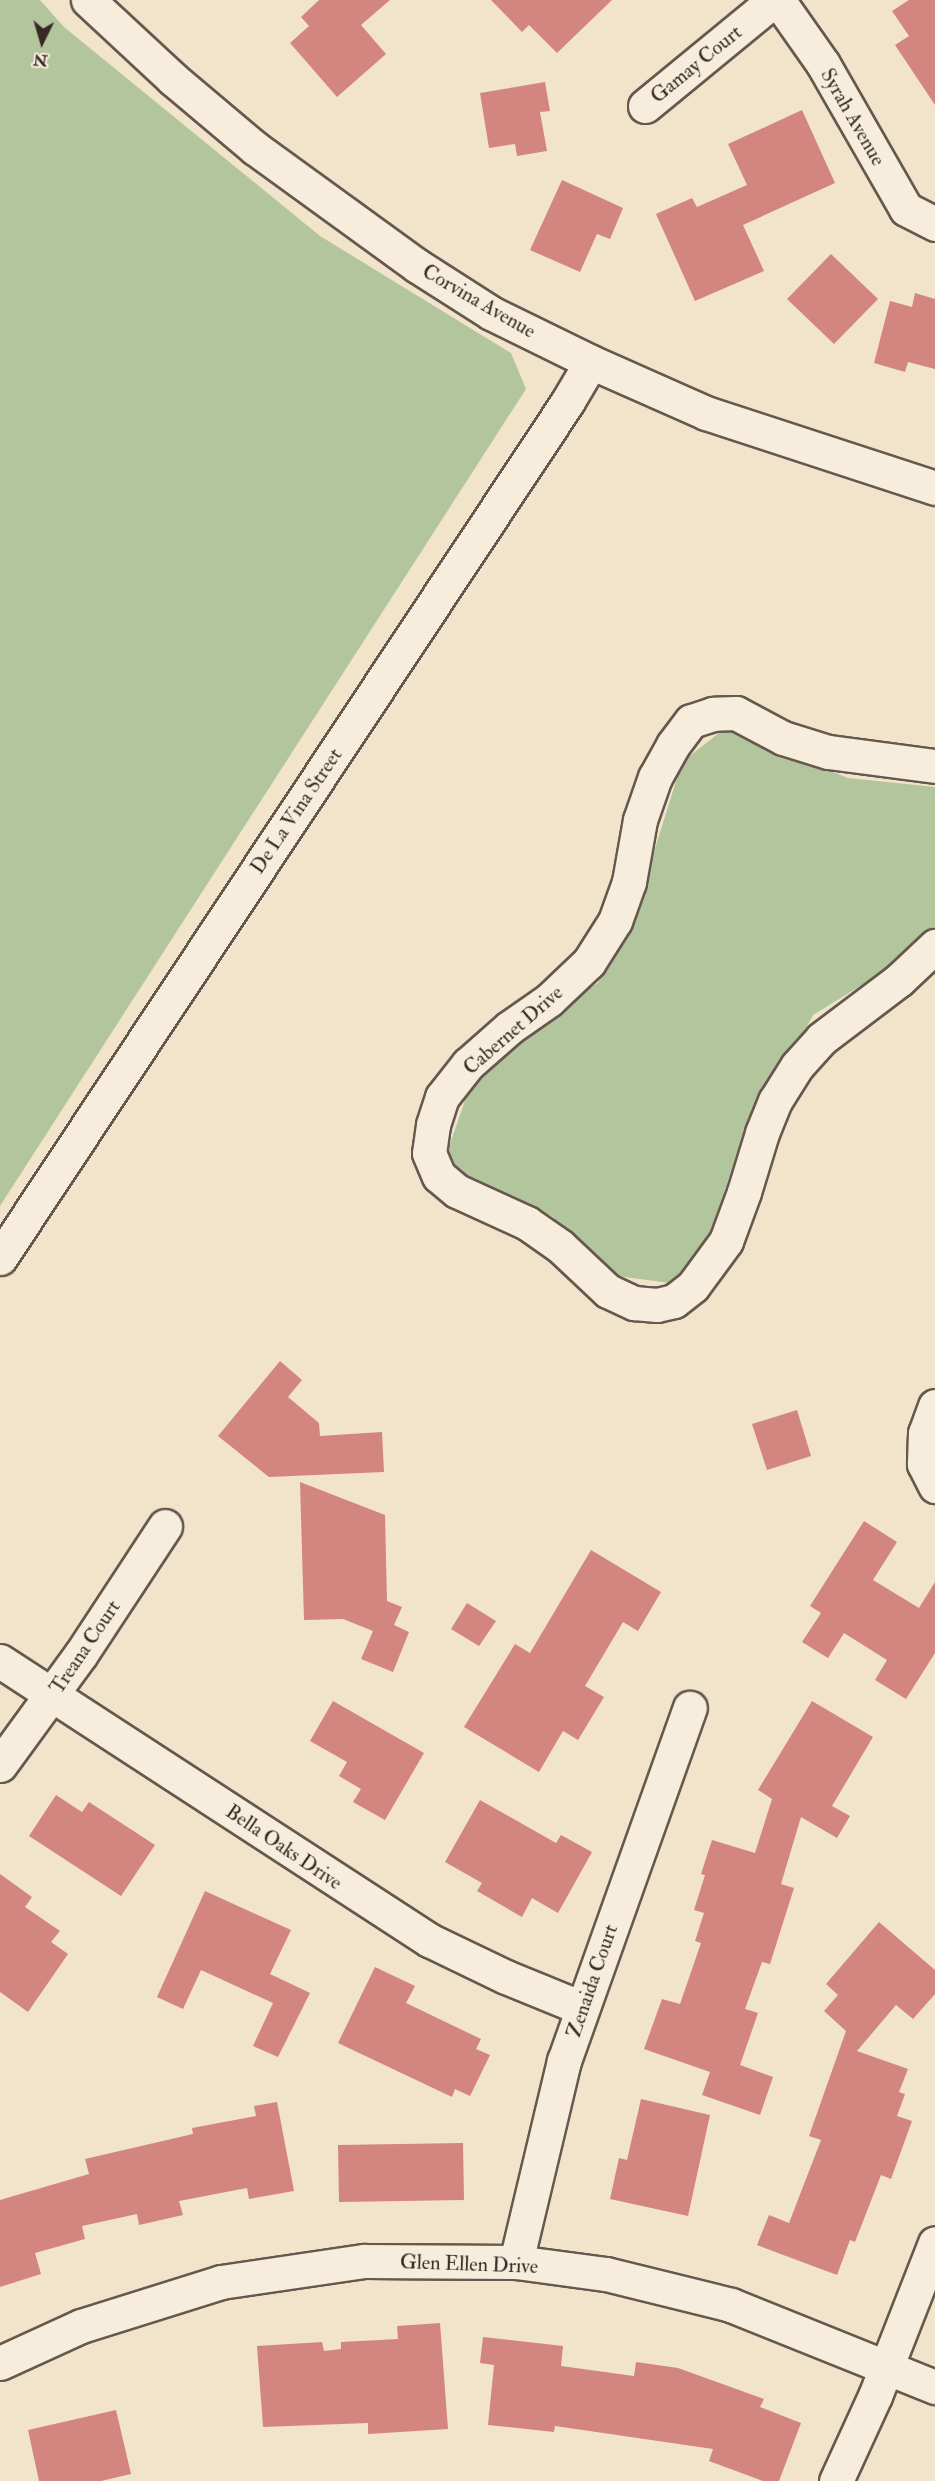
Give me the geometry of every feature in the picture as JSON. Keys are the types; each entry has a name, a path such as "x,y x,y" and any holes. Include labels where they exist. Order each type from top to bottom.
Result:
{"street":[{"name":"Corvina Avenue","path":"88,0 173,79 255,148 416,265 491,313 591,362 706,413 935,488"},
{"name":"Gamay Court","path":"645,106 776,0"},
{"name":"Syrah Avenue","path":"776,0 824,64 906,209 935,224"},
{"name":"De La Vina Street","path":"0,1258 591,362"},
{"name":"Cabernet Drive","path":"935,766 828,752 783,738 736,712 713,714 691,721 655,777 640,820 629,882 615,921 589,962 549,1000 509,1028 468,1064 442,1097 433,1125 429,1153 439,1176 456,1191 527,1223 560,1246 608,1291 634,1303 657,1305 675,1301 693,1286 726,1241 762,1133 775,1101 797,1066 821,1039 899,980 935,946"},
{"path":"935,1406 926,1433 924,1464 935,1486"},
{"name":"Treana Court","path":"0,1765 52,1696 165,1526"},
{"name":"Bella Oaks Drive","path":"0,1661 429,1940 506,1977 582,2008"},
{"name":"Zenaida Court","path":"516,2262 564,2061 690,1708"},
{"path":"837,2481 935,2242"},
{"name":"Glen Ellen Drive","path":"0,2363 81,2326 221,2282 364,2261 516,2262 606,2274 731,2305 935,2387"}],"green space":[{"path":"0,0 40,0 64,27 320,236 511,353 526,389 0,1206"},
{"path":"724,729 848,778 935,787 935,926 896,964 813,1015 736,1157 693,1286 609,1275 552,1216 439,1176 482,1051 598,983 647,874 682,762"}],"building":[{"path":"319,0 390,0 361,25 386,54 337,97 290,43 309,26 301,17"},
{"path":"491,0 612,0 557,53 529,25 522,32"},
{"path":"909,0 935,0 935,105 895,45 909,36 892,11"},
{"path":"545,82 550,111 540,112 547,151 517,156 515,144 489,148 480,93"},
{"path":"802,110 835,183 743,225 764,271 695,301 656,214 692,198 697,207 747,185 728,144"},
{"path":"562,180 623,208 610,239 597,234 580,272 530,250"},
{"path":"831,254 878,299 834,344 787,299"},
{"path":"915,293 935,299 935,369 908,362 905,372 874,363 890,301 912,307"},
{"path":"280,1361 302,1380 288,1397 319,1423 320,1436 382,1432 384,1472 269,1477 218,1436"},
{"path":"797,1410 811,1456 767,1470 752,1424"},
{"path":"300,1482 385,1515 387,1601 402,1607 394,1625 409,1632 393,1672 361,1659 373,1631 343,1619 304,1620"},
{"path":"864,1521 897,1542 873,1580 919,1608 935,1582 935,1653 906,1699 875,1680 887,1660 844,1633 828,1658 802,1642 821,1613 810,1606"},
{"path":"591,1550 661,1592 638,1631 623,1622 585,1686 604,1697 578,1740 563,1731 539,1772 464,1727 515,1644 530,1653"},
{"path":"467,1603 496,1621 479,1646 451,1629"},
{"path":"333,1701 424,1753 385,1820 353,1802 361,1789 339,1776 347,1762 310,1741"},
{"path":"812,1701 873,1737 832,1806 850,1816 837,1838 801,1817 781,1884 794,1888 770,1964 762,1962 745,2009 758,2013 740,2065 773,2077 760,2115 702,2095 710,2072 644,2049 662,1999 680,2004 701,1943 695,1941 704,1913 694,1910 705,1875 701,1874 712,1840 755,1853 772,1799 758,1790"},
{"path":"56,1795 82,1812 89,1802 155,1845 121,1896 29,1836"},
{"path":"480,1800 556,1843 561,1835 592,1852 558,1913 532,1898 522,1917 477,1891 482,1883 445,1862"},
{"path":"0,1874 32,1897 25,1907 60,1931 51,1942 68,1954 28,2012 0,1992"},
{"path":"205,1891 291,1930 270,1974 310,1993 278,2057 253,2046 273,2003 201,1970 183,2009 157,1997"},
{"path":"879,1922 935,1970 935,1994 913,2019 896,2005 857,2051 908,2069 899,2092 905,2094 897,2116 912,2121 891,2179 881,2175 855,2242 850,2240 837,2275 757,2245 769,2215 789,2223 821,2140 809,2136 846,2031 824,2011 838,1995 826,1984"},
{"path":"375,1967 415,1986 406,2003 481,2039 476,2049 490,2055 470,2096 455,2089 452,2097 338,2043"},
{"path":"641,2099 710,2115 688,2216 610,2199 619,2158 627,2160"},
{"path":"277,2102 294,2191 249,2199 247,2188 179,2201 183,2215 139,2225 137,2214 82,2226 85,2239 35,2253 41,2274 0,2287 0,2200 89,2174 85,2159 193,2134 192,2128 256,2116 254,2106"},
{"path":"463,2143 464,2200 339,2202 338,2145"},
{"path":"440,2323 448,2429 368,2434 368,2423 263,2427 257,2346 322,2342 324,2351 341,2349 341,2342 398,2339 397,2326"},
{"path":"483,2337 563,2346 561,2366 634,2376 636,2362 678,2368 764,2399 760,2407 801,2423 779,2481 763,2481 709,2461 713,2449 555,2426 554,2432 488,2425 494,2365 480,2363"},
{"path":"116,2410 131,2474 101,2481 39,2481 28,2430"}]}
